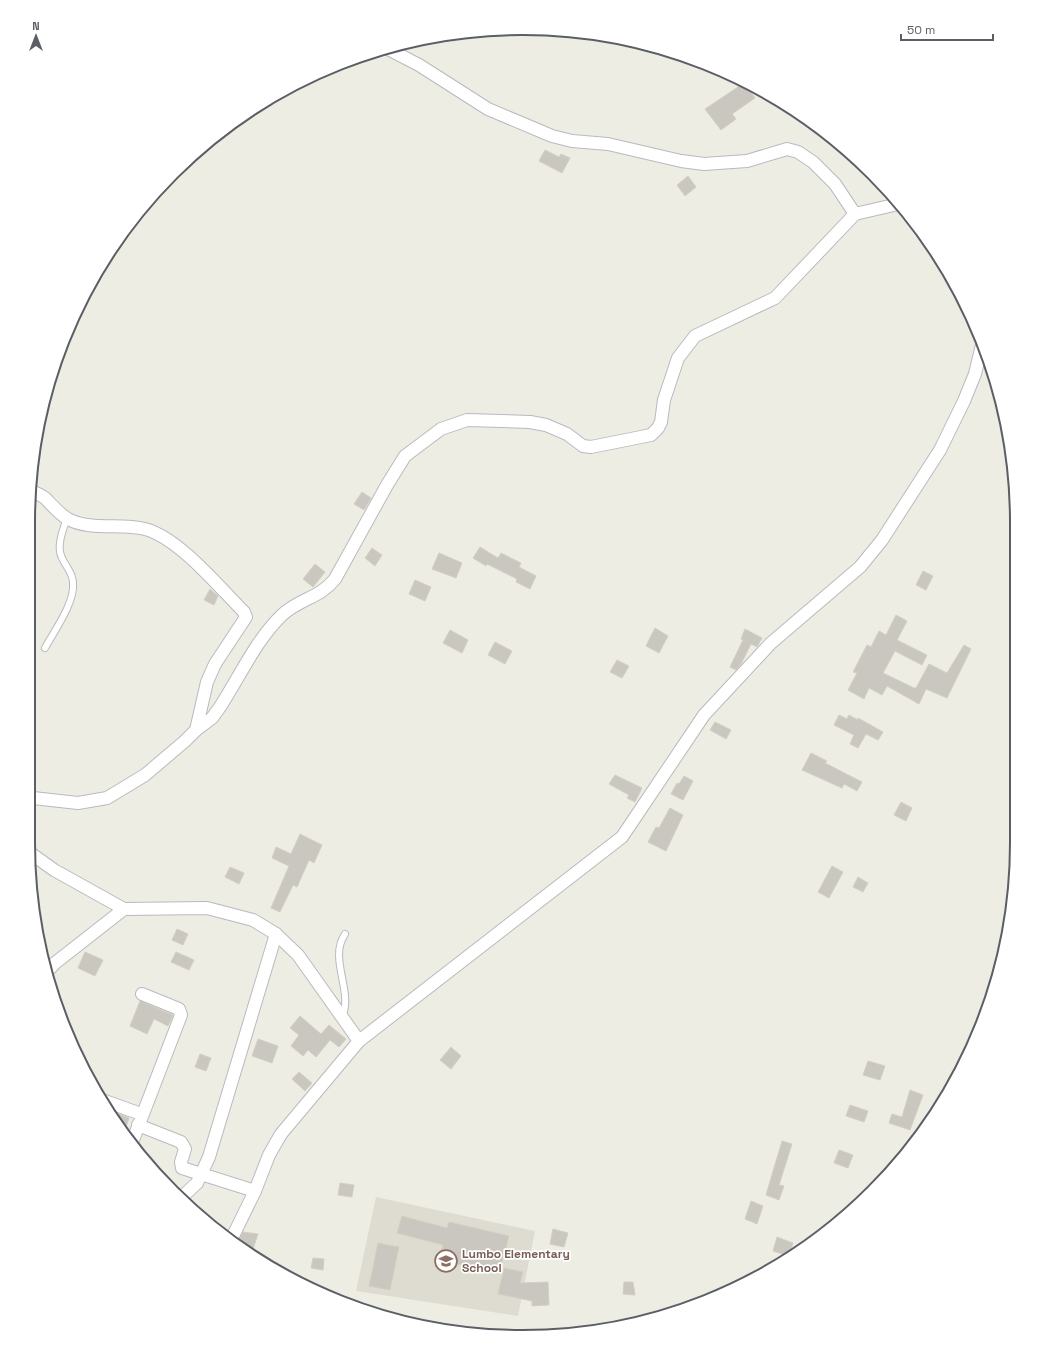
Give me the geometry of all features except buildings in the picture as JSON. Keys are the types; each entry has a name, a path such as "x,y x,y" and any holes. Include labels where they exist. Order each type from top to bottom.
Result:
{"street":[{"path":"395,52 419,65 488,109 552,136 572,141 608,144 681,161 704,164 747,161 787,149 798,152 813,162 834,184 855,214"},
{"path":"35,798 78,803 107,798 145,775 196,730 212,718 267,630 293,606 327,590 335,579 387,485 405,456 422,442 441,429 467,420 509,420 546,425 567,434 583,446 591,447 651,435 658,428 661,422 664,400 678,358 695,336 775,298 855,214 892,205"},
{"path":"234,1235 255,1191 269,1155 280,1134 359,1041 622,838 704,716 771,643 860,567 882,540 940,450 964,401 975,374 980,354"},
{"path":"36,493 43,497 67,518 90,526 134,527 162,536 180,548 244,612 246,620 215,664 207,682 196,730"},
{"path":"35,857 54,870 124,909 207,908 253,920 276,934 298,955 359,1041"},
{"path":"51,966 55,962 124,909"},
{"path":"185,1194 193,1188 202,1175 227,1098 253,1006 276,934"},
{"path":"134,1136 181,1015 179,1009 142,994"},
{"path":"112,1105 181,1142 185,1149 181,1166 202,1175 255,1191"}],"lane":[{"path":"44,648 69,604 73,591 71,574 61,557 60,550 67,518"},
{"path":"342,1018 346,1009 346,1004 341,974 339,947 344,934"}],"shaded area":[{"name":"Lumbo Elementary School","path":"376,1197 535,1231 518,1316 356,1291"}],"place":[{"name":"Lumbo Elementary School","path":"446,1261"}]}
